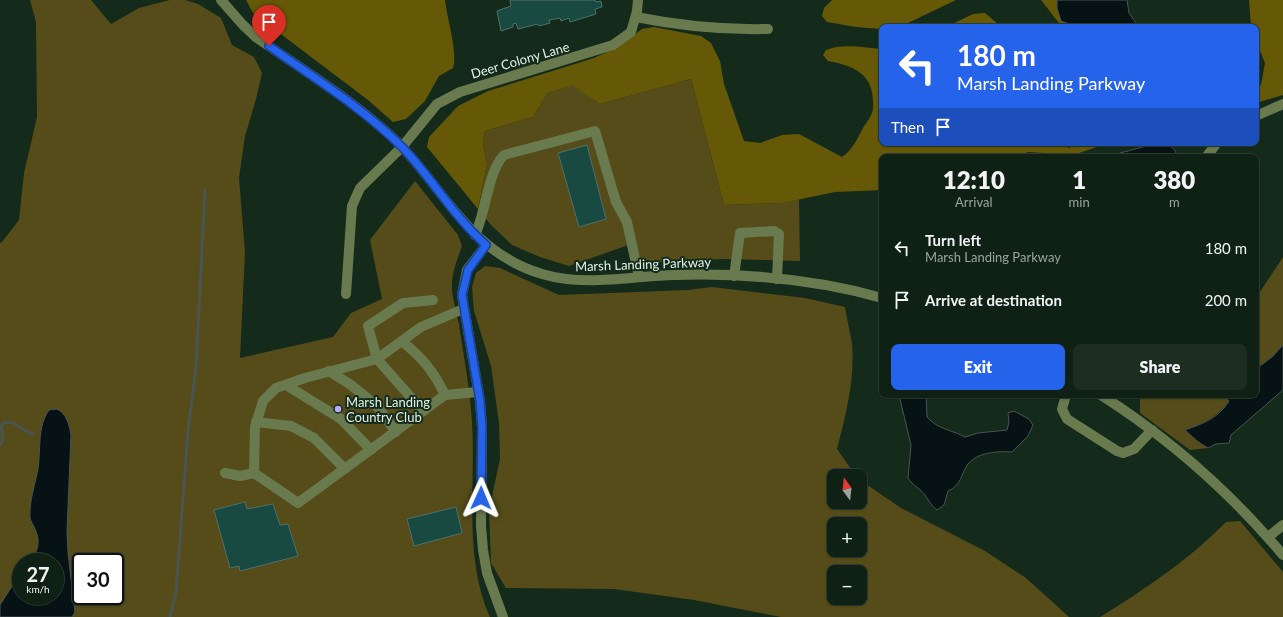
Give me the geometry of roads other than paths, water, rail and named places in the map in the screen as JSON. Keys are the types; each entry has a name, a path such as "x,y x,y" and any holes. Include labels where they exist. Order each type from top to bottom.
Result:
{"street":[{"name":"Marsh Landing Parkway","path":"221,0 243,25 257,38 363,113 402,147 475,235 486,245 512,262 549,276 583,280 673,275 734,276 777,279 836,288 879,297"},
{"name":"Deer Colony Lane","path":"346,294 352,206 355,196 360,188 402,147 437,104 460,92 613,45 631,32 636,17 638,0"},
{"path":"636,17 677,25 729,30 768,29"},
{"path":"1259,115 1283,104"},
{"path":"475,235 481,222 495,165 504,155 595,131 616,202 627,222 639,278"},
{"path":"1208,154 1215,146"},
{"path":"734,276 740,233 774,231 779,234 777,279"},
{"path":"486,245 473,260 466,276 462,295 463,309 478,392 482,427 481,526 483,550 490,580 503,617"},
{"path":"423,411 377,359 368,326 403,303 433,300"},
{"path":"254,473 256,422 263,401 276,388 377,359 421,327 463,309"},
{"path":"402,341 422,357 437,378 445,395"},
{"path":"330,372 350,384 377,406 396,432"},
{"path":"286,385 341,419 371,450"},
{"path":"226,473 240,476 254,473 298,503 445,395 478,392"},
{"path":"1065,398 1062,409 1068,419 1117,451 1128,452 1134,449 1152,430"},
{"path":"1105,398 1152,430 1215,483 1268,537 1283,555"},
{"path":"256,422 291,426 314,438 345,469"},
{"path":"1268,537 1283,525"}],"waterway":[{"path":"170,617 176,592 188,431 196,367 205,190"},
{"path":"0,445 3,440 1,427 3,423 7,422 14,424 29,433 33,433"}],"place":[{"name":"Marsh Landing Country Club","path":"338,409"}]}
